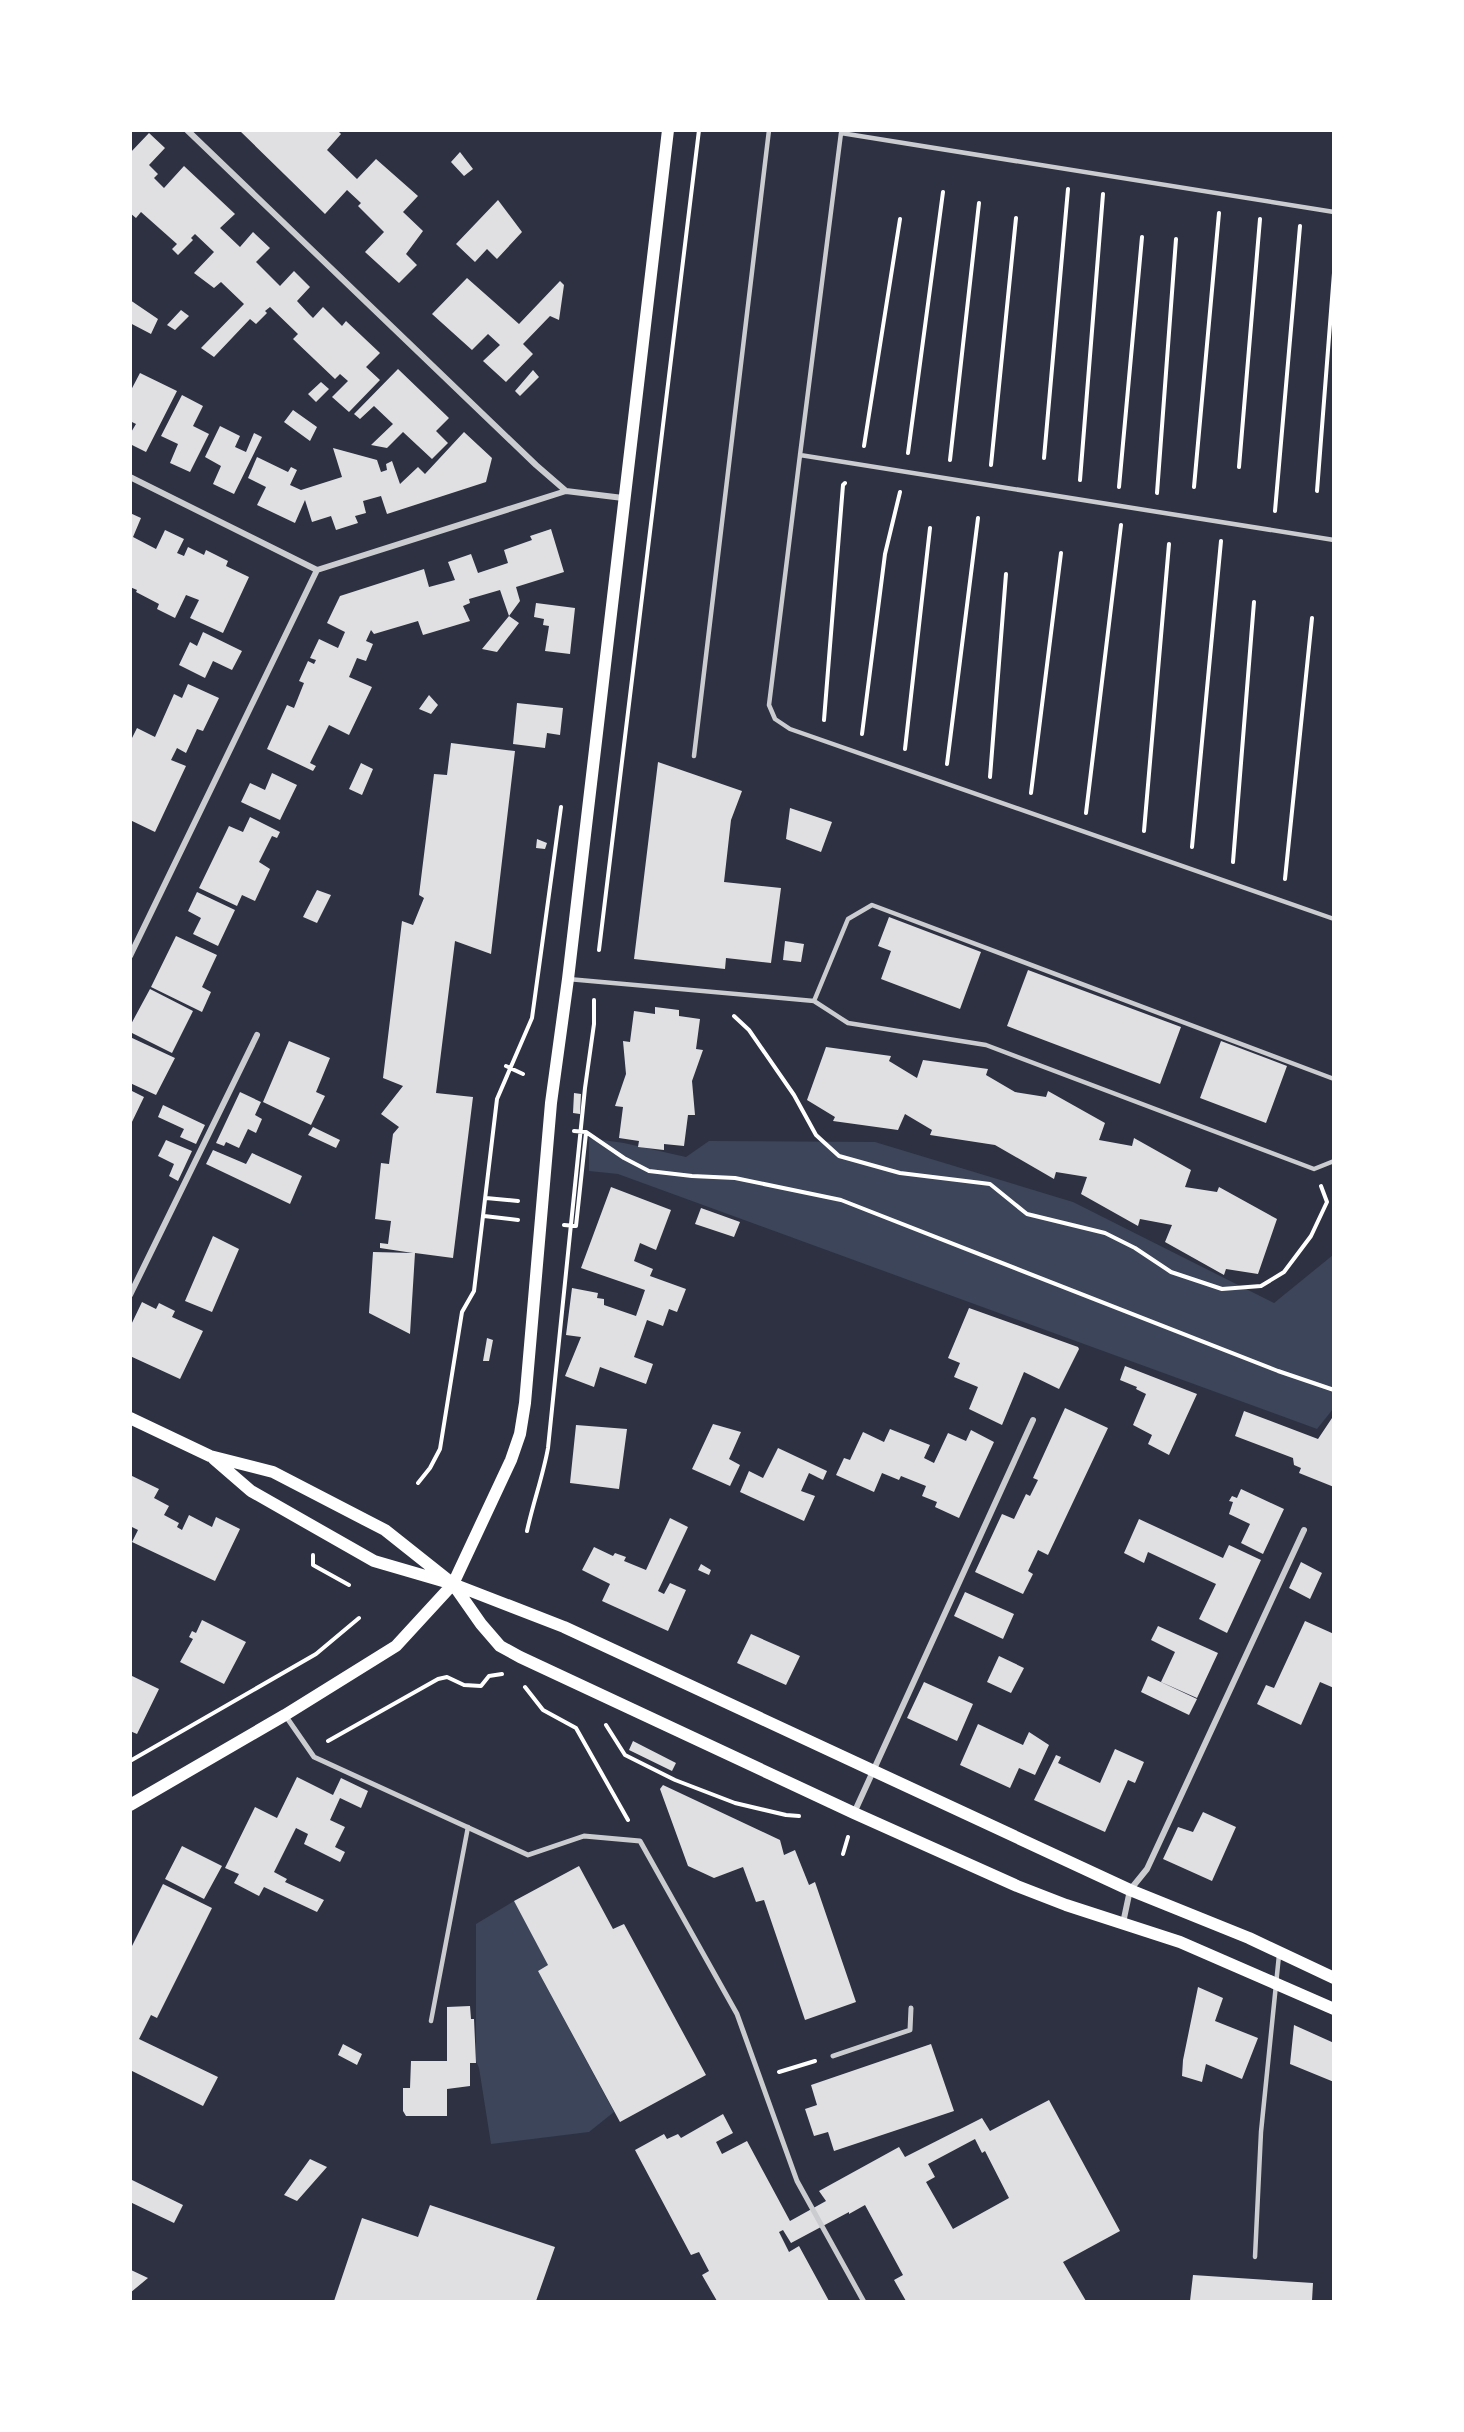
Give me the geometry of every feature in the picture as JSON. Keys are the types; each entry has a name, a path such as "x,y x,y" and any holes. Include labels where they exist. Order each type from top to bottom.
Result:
{"main road":[{"path":"130,1805 285,1715 396,1646 453,1584 512,1461 520,1434 525,1403 551,1103 568,979 668,130"},
{"path":"130,1418 210,1456 273,1472 385,1530 453,1584 481,1624 500,1646 633,1711 1017,1886 1066,1905 1180,1942 1334,2009"},
{"path":"210,1456 251,1491 374,1561 453,1584 564,1628 873,1769 1130,1890 1279,1952 1334,1978"}],"street":[{"path":"187,130 536,465 566,491"},
{"path":"130,477 317,570 566,491 623,498"},
{"path":"130,956 317,570"},
{"path":"130,1295 257,1035"},
{"path":"854,1813 1033,1420"},
{"path":"1123,1924 1130,1890 1147,1869 1304,1530"},
{"path":"285,1715 314,1757 528,1854 584,1836 640,1841 737,2014 762,2078 797,2181 864,2301"},
{"path":"833,2056 910,2030 911,2008"}],"lane":[{"path":"694,756 769,130"},
{"path":"1334,212 843,131 769,705 770,712 775,719 790,729 1334,919"},
{"path":"800,455 1334,540"},
{"path":"814,1001 848,919 872,905 1334,1079"},
{"path":"568,979 814,1001 848,1023 986,1045 1314,1168 1334,1161"},
{"path":"431,2021 468,1827"},
{"path":"1255,2257 1261,2132 1279,1952"}],"path":[{"path":"527,1531 548,1448 594,1024 595,981 699,130"},
{"path":"1044,458 1070,170"},
{"path":"1079,500 1105,176"},
{"path":"1194,487 1221,194"},
{"path":"1239,467 1261,201"},
{"path":"948,479 979,203"},
{"path":"1273,530 1301,207"},
{"path":"989,485 1016,218"},
{"path":"824,732 843,485 861,465 900,219"},
{"path":"1117,506 1142,237"},
{"path":"1155,512 1176,239"},
{"path":"1317,491 1334,273"},
{"path":"1085,815 1124,507"},
{"path":"945,783 978,518"},
{"path":"1190,869 1222,523"},
{"path":"903,768 930,528"},
{"path":"1142,852 1169,544"},
{"path":"1029,812 1061,553"},
{"path":"989,799 1006,574"},
{"path":"1232,869 1254,602"},
{"path":"1282,901 1312,618"},
{"path":"418,1483 430,1468 440,1449 462,1312 474,1291 497,1100 532,1017 561,805"},
{"path":"719,993 726,1009 749,1030 794,1095 816,1136 839,1156 900,1173 990,1184 1028,1214 1105,1233 1135,1248 1171,1272 1222,1289 1261,1286 1284,1272 1311,1236 1327,1202 1314,1168"},
{"path":"509,1067 523,1074"},
{"path":"581,1131 649,1171 735,1178 841,1200 1278,1371 1334,1390"},
{"path":"484,1216 506,1219"},
{"path":"130,1761 315,1654 359,1618"},
{"path":"323,1744 438,1679 447,1677 464,1685 481,1686 489,1676 505,1674"},
{"path":"520,1682 543,1710 576,1728 621,1806"},
{"path":"762,2078 833,2056"}],"shaded area":[{"path":"589,1138 624,1143 686,1157 709,1141 875,1142 1073,1202 1274,1303 1333,1255 1333,1409 1317,1429 618,1174 589,1171"},
{"path":"514,1901 548,1965 538,1971 614,2112 589,2132 491,2144 476,2061 476,1924"}],"building":[{"path":"239,130 337,130 341,134 327,150 357,179 376,159 418,196 403,212 423,231 406,254 417,265 399,283 365,252 384,232 358,206 361,203 347,190 325,214"},
{"path":"149,133 165,148 149,165 158,174 154,178 164,188 184,166 235,214 220,228 240,247 253,232 270,248 256,262 280,286 294,271 310,287 297,301 313,318 323,307 342,326 346,321 380,353 366,367 380,380 349,412 332,397 348,381 340,374 335,379 293,339 298,334 270,307 256,324 250,319 214,357 201,348 244,304 221,282 214,288 194,273 214,252 195,234 191,238 193,240 178,255 172,249 177,244 141,212 136,218 130,213 130,153"},
{"path":"460,152 473,169 464,176 451,162"},
{"path":"498,200 522,232 497,259 487,249 475,262 456,244"},
{"path":"467,278 519,324 560,281 564,285 559,320 550,316 523,344 533,354 506,382 483,361 500,345 488,334 472,350 432,314"},
{"path":"130,300 158,319 151,334 130,323"},
{"path":"181,310 189,316 175,330 167,325"},
{"path":"398,369 449,418 436,431 448,443 432,459 403,432 387,448 371,445 393,424 374,406 360,419 354,414"},
{"path":"533,370 539,377 520,396 515,391"},
{"path":"140,373 177,391 146,452 130,444 130,434 136,424 130,421 130,392"},
{"path":"321,382 329,389 316,402 308,394"},
{"path":"182,395 203,406 193,426 209,434 190,472 170,463 178,444 161,436"},
{"path":"293,410 317,427 310,441 284,422"},
{"path":"220,426 240,436 235,447 246,452 254,433 262,437 234,494 213,484 221,466 205,457"},
{"path":"464,432 492,458 486,482 387,514 381,496 363,501 366,513 355,516 358,523 336,530 331,516 312,522 305,500 295,523 257,505 266,487 248,478 257,457 288,472 291,467 297,470 290,485 301,490 342,477 333,448 377,460 381,472 387,470 386,464 392,461 400,484 418,467 425,474"},
{"path":"130,513 141,518 133,537 156,549 165,530 184,539 177,553 184,556 188,547 204,555 206,550 228,561 226,566 249,577 223,633 190,618 199,600 186,595 175,618 157,609 159,604 130,587"},
{"path":"551,529 564,572 516,587 520,601 509,616 500,590 469,599 470,603 463,606 470,621 423,635 418,621 374,634 371,630 366,641 373,644 366,661 357,658 349,677 372,687 349,735 329,725 310,763 316,766 313,771 267,749 287,705 294,708 304,683 299,681 308,661 314,664 316,660 310,658 319,639 338,648 345,632 327,623 340,596 424,569 429,587 455,580 448,562 471,554 478,573 508,563 504,550 532,540 530,536"},
{"path":"536,603 575,608 570,654 545,651 549,626 543,625 544,619 534,617"},
{"path":"509,616 519,623 497,652 482,649"},
{"path":"203,632 242,651 232,670 213,661 205,678 179,665 190,642 197,646"},
{"path":"188,684 219,698 203,731 197,729 186,753 177,748 171,760 186,766 155,832 130,820 130,742 137,728 155,737 174,694 182,698"},
{"path":"429,695 438,705 431,714 419,709"},
{"path":"517,703 563,708 560,735 547,733 545,748 513,744"},
{"path":"451,743 515,751 491,954 455,941 436,1093 473,1097 453,1258 415,1253 410,1334 369,1313 373,1252 413,1253 380,1248 380,1243 388,1244 391,1221 375,1219 381,1163 389,1164 393,1134 399,1127 381,1114 403,1086 383,1078 402,921 413,925 424,898 419,895 434,774 447,775"},
{"path":"658,762 742,791 731,820 724,882 781,888 771,963 726,958 725,969 634,959"},
{"path":"361,763 373,769 362,795 349,789"},
{"path":"272,773 297,785 280,820 241,802 250,783 265,790"},
{"path":"790,808 832,822 821,852 786,839"},
{"path":"250,817 280,832 277,838 272,836 259,862 270,869 255,901 242,895 237,906 199,888 229,826 243,832"},
{"path":"537,839 547,843 545,849 536,848"},
{"path":"317,890 331,895 317,923 303,917"},
{"path":"197,892 235,910 218,946 193,934 201,918 188,911"},
{"path":"889,917 981,952 960,1009 881,979 891,951 878,946"},
{"path":"176,936 217,955 202,987 211,992 202,1012 151,987"},
{"path":"785,941 804,944 801,962 783,960"},
{"path":"1028,970 1181,1027 1160,1084 1007,1026"},
{"path":"150,989 193,1011 172,1053 130,1032 130,1026"},
{"path":"655,1007 679,1010 679,1016 700,1019 696,1049 703,1050 692,1081 695,1115 688,1115 684,1146 664,1144 664,1150 638,1147 639,1141 619,1138 623,1107 615,1106 626,1074 623,1041 630,1042 634,1011 655,1014"},
{"path":"130,1037 175,1058 156,1095 130,1083"},
{"path":"289,1041 330,1058 316,1092 325,1096 311,1125 263,1102"},
{"path":"1221,1041 1287,1066 1266,1123 1200,1098"},
{"path":"826,1047 891,1056 889,1061 917,1078 923,1060 988,1069 986,1075 1015,1092 1046,1097 1048,1091 1105,1123 1099,1140 1132,1146 1134,1138 1191,1170 1185,1187 1217,1192 1219,1187 1277,1219 1258,1274 1226,1269 1224,1275 1165,1242 1172,1225 1140,1219 1138,1226 1081,1194 1087,1177 1056,1172 1054,1179 995,1145 930,1135 932,1130 905,1114 898,1130 833,1121 835,1117 807,1100"},
{"path":"130,1090 144,1097 130,1126"},
{"path":"240,1092 261,1102 255,1115 262,1119 256,1133 248,1129 239,1148 226,1142 224,1146 216,1143"},
{"path":"574,1093 581,1094 580,1114 573,1113"},
{"path":"163,1105 205,1125 196,1144 180,1137 184,1129 158,1117"},
{"path":"313,1127 340,1140 336,1148 308,1135"},
{"path":"166,1140 192,1151 178,1181 169,1176 174,1164 158,1156"},
{"path":"213,1150 246,1164 252,1153 302,1176 290,1204 206,1164"},
{"path":"611,1187 671,1210 656,1250 640,1243 634,1261 653,1269 650,1276 686,1289 677,1312 669,1309 663,1326 647,1320 634,1357 653,1364 646,1384 600,1367 594,1387 565,1376 581,1337 566,1335 572,1288 598,1293 597,1298 604,1299 604,1305 636,1316 645,1290 581,1268"},
{"path":"701,1208 740,1222 734,1237 695,1224"},
{"path":"213,1236 239,1249 212,1312 185,1301"},
{"path":"142,1302 156,1309 159,1303 175,1311 172,1317 203,1331 180,1379 130,1356 130,1327"},
{"path":"969,1308 1079,1349 1059,1389 1024,1372 1002,1425 969,1409 978,1387 954,1377 960,1363 948,1358"},
{"path":"487,1338 493,1340 489,1361 483,1361"},
{"path":"1125,1366 1197,1394 1169,1455 1148,1444 1152,1435 1133,1425 1146,1394 1136,1389 1137,1387 1120,1380"},
{"path":"1065,1408 1108,1428 1048,1555 1038,1550 1028,1571 1033,1574 1023,1594 975,1572 1002,1514 1014,1519 1026,1494 1030,1496 1038,1480 1033,1478"},
{"path":"1244,1411 1318,1439 1334,1415 1334,1487 1299,1473 1301,1468 1294,1465 1293,1458 1235,1436"},
{"path":"713,1424 741,1432 729,1459 740,1465 730,1486 692,1469"},
{"path":"576,1425 627,1429 619,1489 570,1483"},
{"path":"890,1429 930,1445 924,1458 934,1463 948,1433 966,1441 971,1430 994,1442 959,1518 935,1507 937,1502 922,1496 926,1486 901,1476 899,1480 882,1473 874,1492 836,1475 844,1458 850,1460 863,1432 884,1442"},
{"path":"778,1448 827,1471 823,1480 809,1473 801,1491 815,1496 804,1521 740,1492 749,1471 763,1478"},
{"path":"130,1475 159,1489 154,1498 169,1506 164,1515 179,1523 177,1527 182,1530 189,1515 212,1527 216,1517 240,1529 215,1581 132,1542 138,1530 130,1526"},
{"path":"1241,1489 1284,1509 1263,1554 1241,1543 1250,1524 1229,1514 1233,1502 1229,1501 1232,1496 1237,1498"},
{"path":"670,1518 688,1527 658,1591 664,1594 670,1583 686,1590 668,1631 602,1601 610,1584 582,1570 594,1547 613,1556 615,1553 626,1557 624,1561 646,1570"},
{"path":"1139,1519 1223,1558 1229,1545 1261,1560 1227,1633 1199,1619 1216,1584 1148,1552 1144,1563 1124,1553"},
{"path":"1301,1562 1322,1573 1310,1599 1289,1588"},
{"path":"701,1564 711,1570 709,1575 698,1570"},
{"path":"965,1592 1014,1614 1003,1639 954,1616"},
{"path":"202,1620 246,1642 224,1684 180,1662 193,1639 189,1637 192,1631 196,1633"},
{"path":"1305,1621 1334,1634 1334,1688 1320,1682 1301,1725 1257,1704 1266,1685 1274,1688"},
{"path":"1158,1626 1218,1653 1197,1698 1161,1682 1175,1652 1151,1640"},
{"path":"751,1634 800,1656 786,1685 737,1663"},
{"path":"999,1656 1024,1668 1011,1693 987,1682"},
{"path":"130,1675 159,1689 137,1734 130,1731"},
{"path":"1148,1676 1197,1699 1189,1715 1141,1692"},
{"path":"924,1682 973,1704 957,1741 907,1718"},
{"path":"978,1724 1023,1745 1029,1732 1049,1745 1035,1775 1019,1768 1010,1788 960,1765"},
{"path":"633,1741 676,1763 672,1771 629,1750"},
{"path":"1115,1749 1144,1762 1135,1783 1128,1780 1105,1832 1034,1800 1056,1755 1061,1757 1058,1763 1100,1783"},
{"path":"297,1777 333,1795 341,1778 368,1791 361,1808 340,1798 330,1820 345,1827 335,1847 345,1852 340,1862 304,1844 308,1834 296,1828 274,1872 287,1879 285,1882 324,1900 317,1912 264,1887 259,1896 234,1883 239,1874 225,1868 255,1807 277,1818"},
{"path":"663,1785 780,1840 784,1855 795,1850 809,1885 815,1882 856,2002 805,2020 764,1900 756,1902 743,1867 714,1878 688,1866 660,1789"},
{"path":"1203,1812 1236,1827 1212,1881 1163,1859 1178,1827 1193,1832"},
{"path":"182,1846 222,1866 204,1899 165,1879"},
{"path":"579,1866 613,1929 624,1924 706,2075 620,2122 538,1971 548,1965 514,1901"},
{"path":"163,1884 212,1908 157,2018 151,2015 139,2039 218,2077 203,2106 130,2070 130,1950"},
{"path":"1198,1987 1223,1998 1215,2021 1258,2038 1242,2079 1206,2064 1202,2082 1182,2076 1183,2060"},
{"path":"470,2006 471,2019 474,2019 476,2063 470,2063 470,2086 447,2089 447,2116 406,2116 403,2111 403,2088 410,2088 411,2061 447,2061 447,2007"},
{"path":"1294,2025 1334,2043 1334,2082 1290,2064"},
{"path":"343,2044 362,2054 357,2065 338,2055"},
{"path":"931,2044 954,2111 834,2151 828,2132 814,2136 805,2109 817,2105 811,2085"},
{"path":"1049,2100 1120,2231 1063,2262 1086,2301 906,2301 894,2280 903,2275 865,2205 791,2243 783,2230 779,2232 789,2252 799,2246 829,2301 717,2301 702,2275 709,2271 699,2252 691,2255 635,2150 664,2134 667,2139 678,2134 681,2138 723,2114 733,2133 716,2142 722,2154 747,2141 790,2221 826,2201 819,2191 899,2147 905,2157 982,2118 990,2131","holes":["975,2139 982,2153 985,2151 1009,2198 953,2229 926,2182 935,2177 928,2164"]},
{"path":"310,2159 327,2167 297,2201 284,2195"},
{"path":"130,2179 183,2205 174,2223 130,2202"},
{"path":"430,2205 555,2247 536,2301 334,2301 362,2218 418,2237"},
{"path":"130,2271 148,2278 130,2293"},
{"path":"1193,2275 1313,2283 1312,2301 1190,2301"}]}
